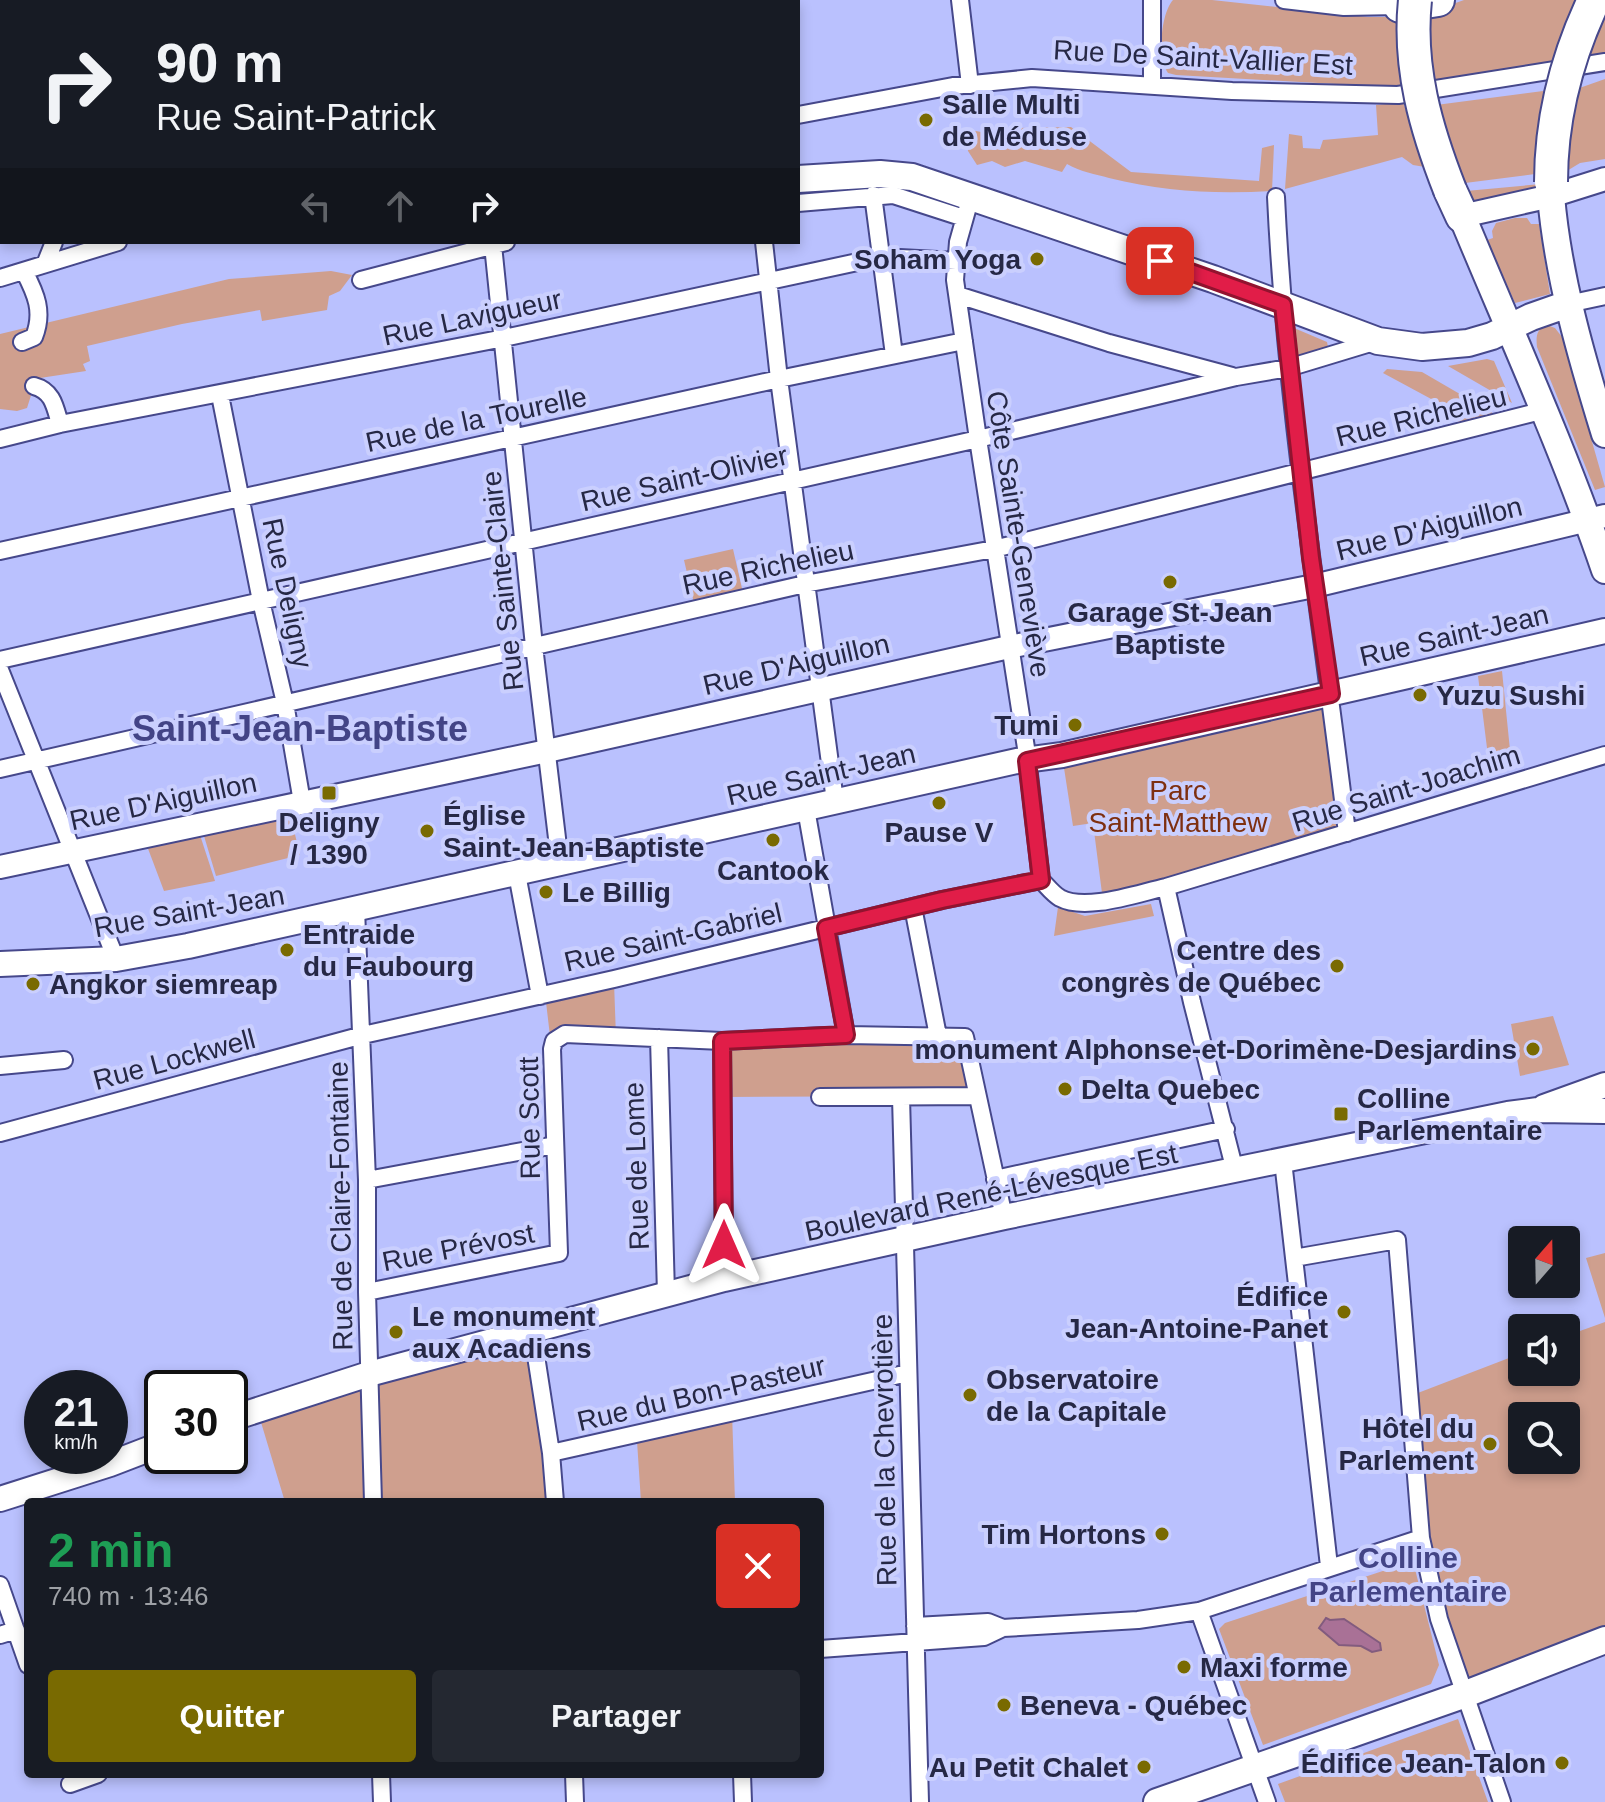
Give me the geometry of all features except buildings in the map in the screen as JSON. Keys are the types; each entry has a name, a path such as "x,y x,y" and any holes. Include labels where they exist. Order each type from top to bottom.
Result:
{"highway":[{"path":"1438,0 1403,2 1414,49 1424,119 1456,203"},
{"path":"1551,189 1553,139 1561,92 1574,47 1594,0"}],"main road":[{"path":"800,179 912,177 967,207 1283,305 1378,341 1444,347 1479,341 1568,304"},
{"path":"1551,189 1553,226 1568,304 1600,397 1605,434"},
{"path":"1456,203 1545,410 1597,518 1605,570"},
{"name":"Rue Saint-Jean","path":"0,964 116,959 188,946 1605,631"},
{"name":"Boulevard René-Lévesque Est","path":"248,1413 369,1374 724,1279 1004,1217 1538,1110 1605,1085"},
{"name":"Boulevard René-Lévesque Est","path":"1538,1110 1605,1111"},
{"path":"0,1499 144,1451"},
{"path":"1157,1802 1463,1695 1605,1640"}],"street":[{"path":"960,0 970,85"},
{"path":"1152,0 1152,85"},
{"path":"1284,0 1344,7 1403,2"},
{"name":"Rue De Saint-Vallier Est","path":"800,115 970,85 1032,78 1259,92 1398,95 1605,62"},
{"path":"1456,203 1605,179"},
{"path":"873,195 894,355"},
{"path":"800,203 873,195 967,207"},
{"path":"1276,197 1288,368 1347,833"},
{"name":"Côte Sainte-Geneviève","path":"967,207 956,261 958,295 1027,761 1041,880"},
{"path":"46,262 53,244"},
{"path":"0,278 111,244"},
{"path":"361,280 499,244"},
{"name":"Rue Sainte-Claire","path":"499,244 504,338 523,541 560,863"},
{"path":"764,244 835,801"},
{"name":"Rue Lavigueur","path":"0,439 60,424 504,338 881,257 956,261"},
{"path":"22,342 34,337 39,324 39,306 24,271"},
{"path":"958,295 1109,343 1236,377"},
{"path":"1568,304 1605,296"},
{"name":"Rue de la Tourelle","path":"0,551 964,341"},
{"name":"Rue Saint-Olivier","path":"0,660 978,439 1236,377 1288,368 1378,341"},
{"path":"34,386 52,398 60,424"},
{"name":"Rue Deligny","path":"220,395 261,601 285,703 302,802"},
{"name":"Rue Richelieu","path":"0,769 805,584 994,549 1545,410"},
{"name":"Rue D'Aiguillon","path":"0,867 547,751 1009,647 1314,586 1597,518"},
{"path":"0,670 116,959"},
{"name":"Rue Saint-Joachim","path":"1041,880 1060,897 1077,903 1093,903 1166,887 1605,755"},
{"path":"806,809 846,1035"},
{"path":"517,874 540,996"},
{"name":"Rue Saint-Gabriel","path":"363,1035 1041,880"},
{"path":"1166,887 1235,1171"},
{"path":"913,907 938,1036"},
{"name":"Rue de Claire-Fontaine","path":"356,909 363,1035 373,1498"},
{"name":"Rue Scott","path":"559,1253 554,1041 565,1034 659,1038"},
{"name":"Rue Lockwell","path":"0,1133 363,1035"},
{"path":"659,1038 722,1041 846,1035 965,1037 1004,1217"},
{"name":"Rue de Lome","path":"659,1038 666,1294"},
{"path":"722,1041 724,1279"},
{"path":"0,1066 64,1060"},
{"path":"820,1097 977,1096"},
{"name":"Rue de la Chevrotière","path":"901,1097 920,1802"},
{"path":"995,1179 1226,1129"},
{"path":"367,1180 555,1145"},
{"path":"1283,1161 1329,1566"},
{"path":"1294,1258 1397,1240 1421,1538 1439,1619 1502,1802"},
{"name":"Rue Prévost","path":"367,1292 559,1253"},
{"path":"532,1330 555,1498"},
{"name":"Rue du Bon-Pasteur","path":"551,1453 908,1373"},
{"path":"824,1648 915,1633 984,1637 1003,1628 1138,1620 1199,1611 1421,1538"},
{"path":"0,1585 8,1632 24,1658"},
{"path":"1199,1611 1267,1802"},
{"path":"381,1778 382,1802"},
{"path":"574,1778 575,1802"},
{"path":"742,1778 743,1802"},
{"path":"68,1779 75,1802"}],"green space":[{"path":"1173,0 1212,0 1393,17 1436,10 1464,0 1605,0 1605,54 1389,87 1176,75 1168,73 1162,57 1163,25"},
{"path":"1605,79 1605,159 1580,163 1552,180 1571,91"},
{"path":"1543,91 1535,174 1465,183 1436,105"},
{"path":"1403,102 1425,167 1413,165 1402,157 1285,189 1289,134 1302,136 1303,148 1320,149 1323,140 1378,135 1376,105"},
{"path":"1071,127 1131,172 1259,181 1262,148 1274,145 1272,191 1170,189 1109,178 1067,164 1062,172 1025,161 1005,167 992,161 977,165 968,151 965,129 1008,137 1013,128"},
{"path":"1541,184 1541,188 1475,206 1466,191"},
{"path":"1527,218 1531,224 1539,224 1550,294 1515,303 1487,240 1493,238 1496,223"},
{"path":"331,271 352,275 340,291 329,296 327,310 262,321 260,310 87,346 90,361 83,364 86,371 40,378 27,408 17,411 0,409 0,334 229,279"},
{"path":"1547,325 1555,328 1562,337 1605,487 1595,490 1537,347 1538,334"},
{"path":"1294,328 1327,342 1328,347 1297,357"},
{"path":"1487,359 1494,361 1512,403 1448,366"},
{"path":"1387,369 1422,372 1496,415 1457,427 1459,414 1383,373"},
{"path":"733,549 743,593 694,603 684,560"},
{"path":"1502,671 1511,760 1489,764 1478,676"},
{"name":"Parc Saint-Matthew","path":"1331,694 1347,833 1103,901 1093,823 1073,826 1062,755"},
{"path":"291,818 300,855 216,876 204,836"},
{"path":"200,835 215,881 164,891 147,846"},
{"path":"1151,904 1154,916 1054,936 1058,907 1085,916"},
{"path":"614,982 616,1037 550,1036 546,1002"},
{"path":"1553,1016 1569,1065 1520,1076 1511,1024"},
{"path":"965,1037 977,1096 723,1097 722,1041"},
{"path":"1605,1253 1605,1318 1586,1258"},
{"path":"1605,1322 1605,1640 1463,1695 1421,1538 1410,1396 1508,1358 1508,1386 1580,1386 1580,1331"},
{"path":"532,1330 554,1498 284,1498 257,1409"},
{"path":"732,1412 735,1498 641,1498 637,1441"},
{"path":"1413,1561 1439,1665 1431,1684 1263,1745 1219,1629 1225,1623"},
{"path":"1458,1719 1488,1802 1285,1802 1278,1784"}],"shaded area":[{"path":"1326,1618 1344,1619 1380,1643 1381,1650 1372,1652 1361,1646 1339,1645 1319,1628"}],"place":[{"name":"Salle Multi de Méduse","path":"926,120"},
{"name":"Soham Yoga","path":"1037,259"},
{"name":"Garage St-Jean Baptiste","path":"1170,582"},
{"name":"Yuzu Sushi","path":"1420,695"},
{"name":"Tumi","path":"1075,725"},
{"name":"Deligny / 1390","path":"329,793"},
{"name":"Pause V","path":"939,803"},
{"name":"Église Saint-Jean-Baptiste","path":"427,831"},
{"name":"Cantook","path":"773,840"},
{"name":"Le Billig","path":"546,892"},
{"name":"Entraide du Faubourg","path":"287,950"},
{"name":"Centre des congrès de Québec","path":"1337,966"},
{"name":"Angkor siemreap","path":"33,984"},
{"name":"monument Alphonse-et-Dorimène-Desjardins","path":"1533,1049"},
{"name":"Delta Quebec","path":"1065,1089"},
{"name":"Colline Parlementaire","path":"1341,1114"},
{"name":"Édifice Jean-Antoine-Panet","path":"1344,1312"},
{"name":"Le monument aux Acadiens","path":"396,1332"},
{"name":"Observatoire de la Capitale","path":"970,1395"},
{"name":"Hôtel du Parlement","path":"1490,1444"},
{"name":"Tim Hortons","path":"1162,1534"},
{"name":"Maxi forme","path":"1184,1667"},
{"name":"Beneva - Québec","path":"1004,1705"},
{"name":"Édifice Jean-Talon","path":"1562,1763"},
{"name":"Au Petit Chalet","path":"1144,1767"}],"district":[{"name":"Saint-Jean-Baptiste","path":"300,728"},
{"name":"Colline Parlementaire","path":"1408,1575"}],"route":[{"path":"724,1245 722,1041 846,1035 826,928 1041,880 1027,761 1331,694 1311,558 1283,305 1160,261"}]}
